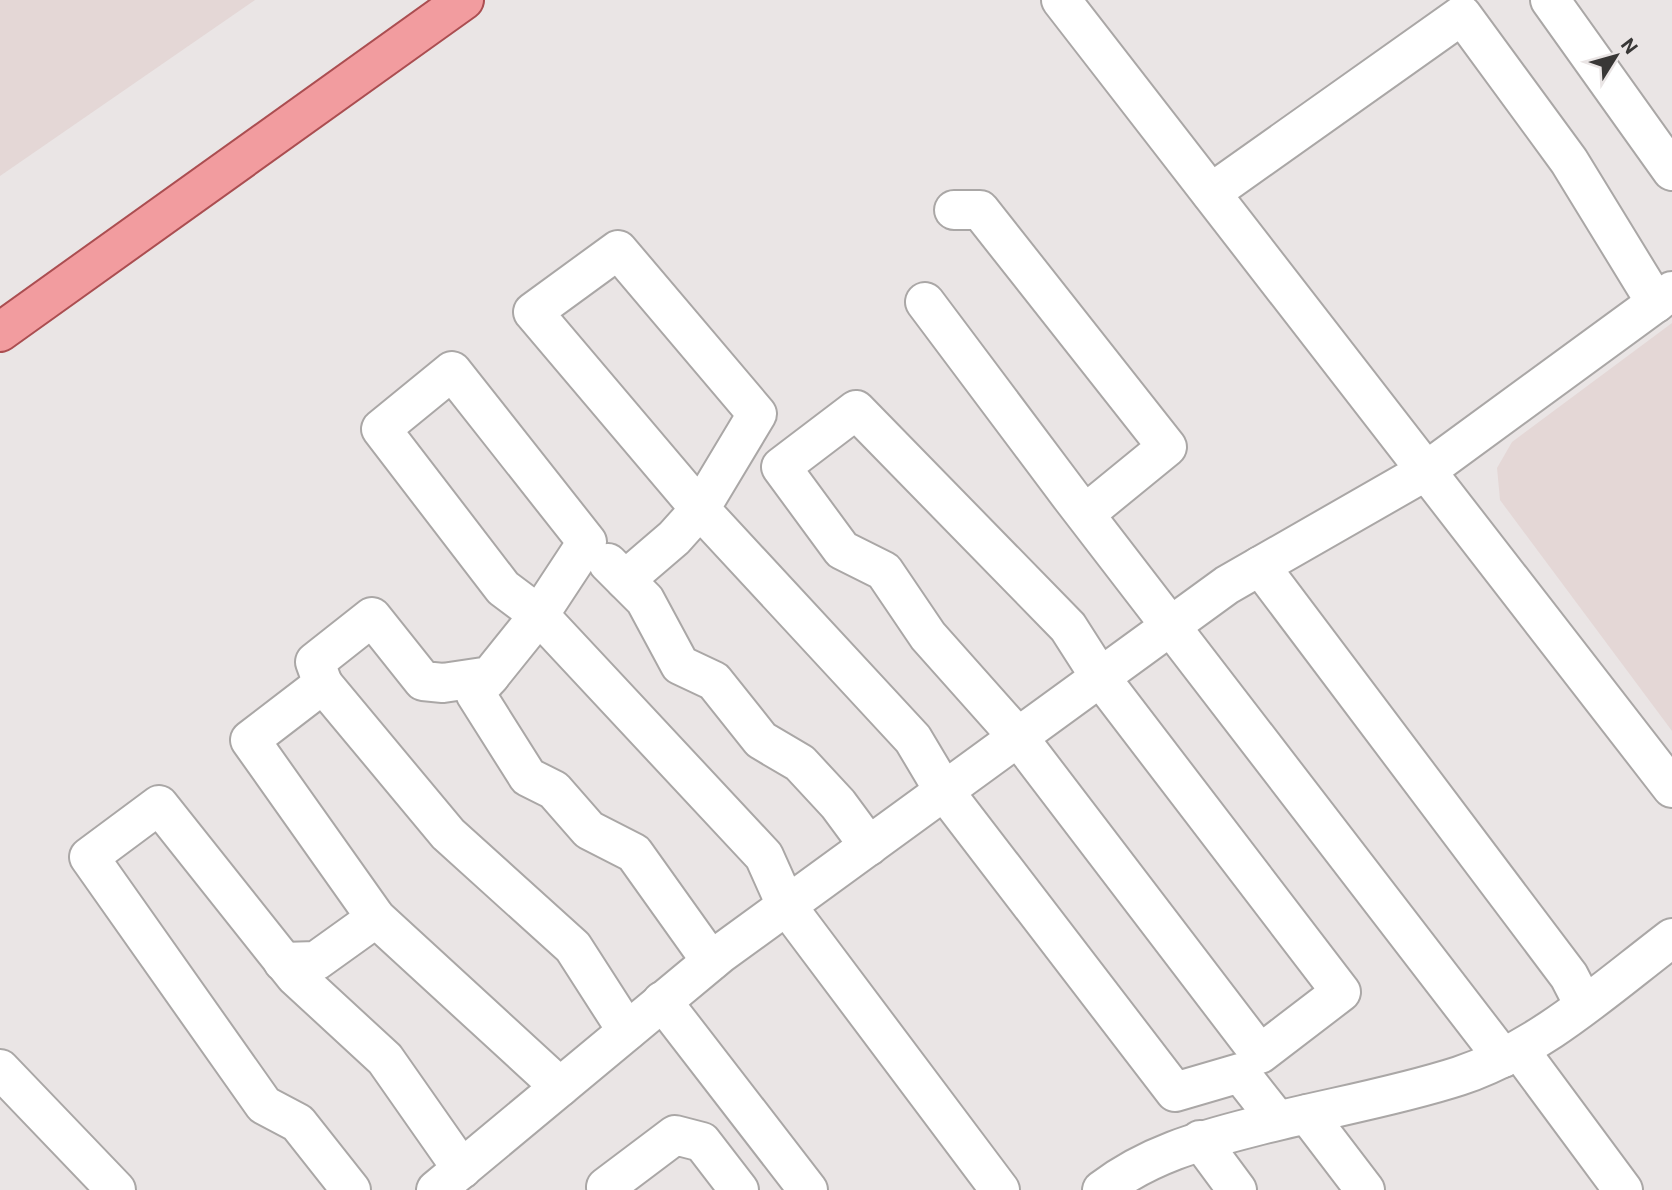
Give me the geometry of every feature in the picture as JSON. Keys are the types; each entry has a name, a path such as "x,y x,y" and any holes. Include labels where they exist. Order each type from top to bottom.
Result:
{"main road":[{"path":"0,332 464,0"}],"street":[{"path":"1061,0 1672,788"},
{"path":"1550,0 1672,171"},
{"path":"351,1190 298,1123 264,1105 89,857 159,805 295,976 385,1059 449,1179 711,961 1100,677 1227,585 1426,471 1664,297 1462,15 1211,193"},
{"path":"954,210 981,210 1167,447 1085,514"},
{"path":"625,580 674,538 700,509 757,414 618,250 533,312 700,509 913,739 944,791 1175,1092 1250,1064 1341,992 1100,677 1068,627 856,410 781,467 842,550 884,571 928,635 1018,737 1250,1064 1292,1117 1365,1190"},
{"path":"925,302 1172,625 1511,1054 1623,1190"},
{"path":"869,846 838,804 800,763 761,740 714,681 680,665 645,600 587,542 452,371 381,429 503,588 539,615 764,856 786,905 1000,1190"},
{"path":"587,542 539,615 475,693 528,777 554,790 589,830 634,853 711,961"},
{"path":"1260,566 1569,976 1584,1005"},
{"path":"490,676 443,683 423,681 372,617 315,662 323,684 448,834 573,947 627,1031"},
{"path":"323,684 250,740 376,918 560,1087"},
{"path":"283,962 316,961 376,918"},
{"path":"1102,1190 1120,1176 1188,1143 1375,1099 1460,1075 1511,1054 1584,1005 1672,938"},
{"path":"662,1001 808,1190"},
{"path":"0,1069 116,1190"},
{"path":"608,1190 606,1187 675,1135 702,1142 739,1190"},
{"path":"1200,1140 1237,1190"}],"shaded area":[{"path":"0,0 255,0 0,176"},
{"path":"1672,323 1672,731 1500,500 1497,468 1512,442"}]}
